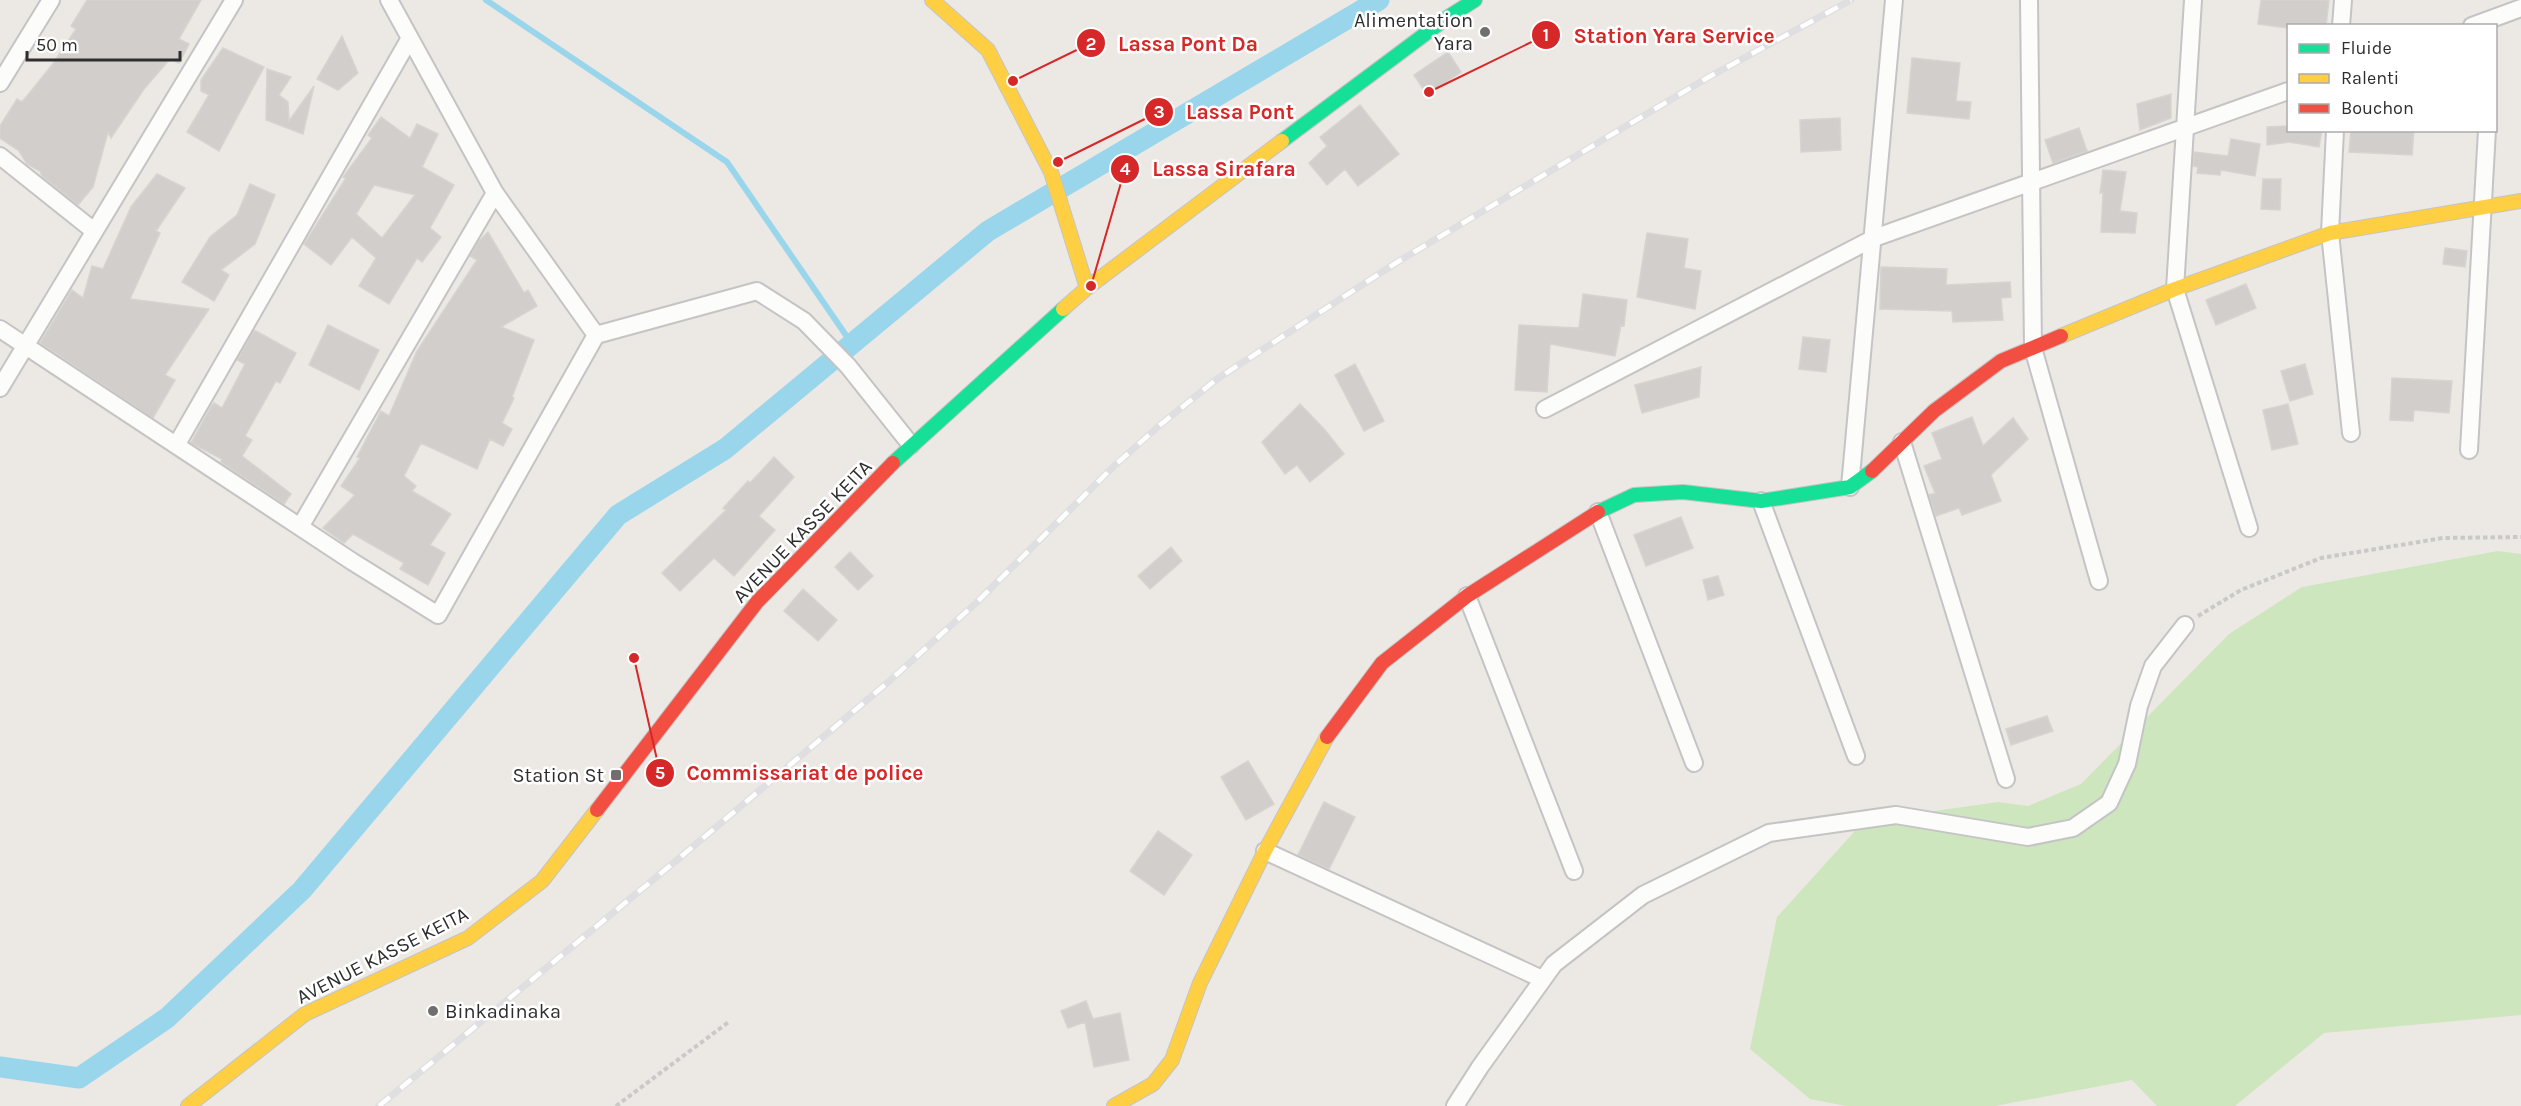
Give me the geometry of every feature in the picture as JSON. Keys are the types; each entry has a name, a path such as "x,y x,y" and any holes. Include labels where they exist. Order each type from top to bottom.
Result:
{"street":[{"path":"0,83 51,0"},
{"path":"0,388 234,0"},
{"path":"389,0 495,193 596,335"},
{"path":"932,0 988,50 1051,172 1087,288"},
{"name":"AVENUE KASSE KEITA","path":"188,1106 305,1014 468,938 542,881 757,602 911,445 1087,288 1448,17 1475,0"},
{"path":"1850,487 1894,0"},
{"path":"2029,0 2033,348 2099,581"},
{"path":"2193,0 2175,289 2249,528"},
{"path":"2341,24 2343,0"},
{"path":"2493,22 2495,0"},
{"path":"2493,22 2521,8"},
{"path":"177,444 410,38"},
{"path":"1545,409 1874,238 2287,92"},
{"path":"2336,132 2330,233 2351,433"},
{"path":"2469,450 2487,132"},
{"path":"0,156 94,231"},
{"path":"300,527 495,193"},
{"path":"1114,1106 1153,1084 1172,1060 1200,983 1265,851 1322,744 1382,663 1467,596 1598,512 1634,495 1683,492 1761,501 1850,487 1873,471 1934,411 2001,361 2175,289 2330,233 2521,201"},
{"path":"0,328 300,527 438,615 596,335 757,291 804,321 848,366 911,445"},
{"path":"1902,442 2006,779"},
{"path":"1761,501 1856,756"},
{"path":"1598,512 1694,763"},
{"path":"1467,596 1574,871"},
{"path":"1455,1106 1554,964 1643,895 1769,833 1896,816 2028,837 2073,828 2109,803 2127,764 2139,706 2153,666 2185,625"},
{"path":"1265,851 1542,979"}],"path":[{"path":"2185,625 2241,590 2321,558 2443,538 2521,537"},
{"path":"616,1106 730,1021"}],"green space":[{"path":"2498,551 2521,554 2521,1015 2324,1033 2235,1106 2157,1106 2132,1080 1995,1106 1846,1106 1810,1099 1750,1049 1777,917 1864,821 1998,802 2028,806 2081,784 2229,634 2302,587"}],"building":[{"path":"87,0 201,0 179,39 189,44 179,63 170,59 144,89 111,138 108,132 93,187 78,205 42,176 40,171 27,164 19,151 0,138 0,126 17,99 22,102 52,65 76,29 71,26"},
{"path":"2261,0 2329,0 2326,24 2287,24 2287,28 2258,24"},
{"path":"342,36 358,73 338,90 317,79"},
{"path":"223,48 264,67 219,151 187,132 209,95 201,91 201,80"},
{"path":"1448,52 1461,72 1427,95 1414,75"},
{"path":"1912,58 1960,63 1956,101 1971,102 1969,119 1907,113"},
{"path":"267,69 291,77 279,95 288,102 289,121 314,86 303,134 266,120"},
{"path":"2171,94 2171,118 2140,130 2137,104"},
{"path":"1360,105 1399,154 1358,186 1345,169 1327,185 1309,163 1327,146 1320,137"},
{"path":"381,117 410,138 417,124 438,134 422,167 454,185 430,228 441,237 422,262 417,258 389,304 359,286 376,258 352,237 331,265 304,244 346,178 343,177 372,138 368,135","holes":["374,185 415,195 382,238 356,214"]},
{"path":"1840,118 1841,150 1801,152 1800,120"},
{"path":"2287,126 2287,132 2322,132 2319,147 2289,142 2267,145 2267,127"},
{"path":"2079,128 2087,151 2053,163 2045,140"},
{"path":"2351,132 2414,132 2412,155 2349,152"},
{"path":"2231,139 2260,144 2255,176 2221,170 2220,175 2197,173 2198,167 2193,166 2194,152 2228,156"},
{"path":"2103,170 2126,172 2120,211 2137,213 2135,233 2101,232 2103,193 2100,193"},
{"path":"157,174 185,188 156,231 160,233 130,299 209,309 165,375 175,380 153,418 40,343 72,290 83,298 92,266 103,269 131,207"},
{"path":"2263,179 2281,179 2280,210 2261,209"},
{"path":"250,184 275,195 255,244 221,270 229,275 214,301 182,282 210,237 237,215"},
{"path":"488,232 524,293 528,290 537,306 501,327 534,340 512,397 514,398 502,423 512,429 503,446 490,439 477,469 421,443 404,476 416,486 412,491 451,514 430,545 445,553 428,585 400,569 404,563 353,534 344,543 323,528 355,495 341,486 360,458 357,457 381,411 389,416 417,351 477,260 470,256"},
{"path":"1647,233 1688,239 1684,268 1701,271 1695,309 1637,297"},
{"path":"2445,248 2467,251 2465,267 2443,264"},
{"path":"1881,267 1947,269 1946,285 2010,282 2011,297 2001,298 2003,320 1953,322 1952,311 1880,309"},
{"path":"2246,284 2256,308 2216,325 2206,300"},
{"path":"1583,294 1627,300 1624,326 1621,325 1615,356 1550,344 1547,392 1515,390 1519,325 1579,328"},
{"path":"328,325 379,350 359,390 309,365"},
{"path":"254,330 296,353 280,383 276,381 245,436 252,440 242,456 291,494 284,504 221,462 222,459 191,443 212,405 214,403 222,408 245,364 237,360"},
{"path":"1803,337 1830,340 1826,372 1799,369"},
{"path":"1355,364 1384,421 1364,431 1335,375"},
{"path":"2305,364 2313,394 2290,401 2281,371"},
{"path":"1701,367 1699,397 1642,413 1635,385"},
{"path":"2392,378 2452,381 2449,413 2414,410 2413,421 2390,420"},
{"path":"1300,404 1344,454 1310,482 1297,465 1285,474 1262,442"},
{"path":"2288,404 2298,444 2272,450 2263,410"},
{"path":"1972,417 1983,446 2013,418 2028,439 1991,475 2001,501 1962,515 1959,508 1936,516 1929,495 1935,493 1924,466 1942,459 1932,433"},
{"path":"774,457 794,477 759,516 775,530 734,576 714,558 680,591 662,573 726,510 723,508"},
{"path":"1681,517 1693,548 1646,566 1634,535"},
{"path":"1171,547 1182,561 1150,589 1138,576"},
{"path":"850,552 873,576 858,590 835,567"},
{"path":"1718,576 1724,595 1708,600 1703,580"},
{"path":"803,589 837,620 818,641 784,611"},
{"path":"2047,716 2053,731 2011,745 2006,729"},
{"path":"1248,761 1274,804 1246,820 1221,777"},
{"path":"1324,802 1355,817 1329,869 1298,855"},
{"path":"1158,831 1192,855 1164,895 1130,871"},
{"path":"1086,1001 1093,1019 1120,1013 1129,1060 1094,1067 1085,1022 1068,1028 1061,1011"}],"waterway":[{"path":"486,0 727,162 852,344"},
{"path":"0,1067 79,1078 167,1018 302,890 618,515 725,449 988,231 1379,0"}],"railway":[{"path":"379,1106 886,684 976,603 1114,466 1217,379 1399,261 1707,78 1851,0"}],"traffic: fast":[{"path":"1282,141 1448,17 1475,0"},
{"path":"893,463 1063,309"},
{"path":"1598,512 1634,495 1683,492 1761,501 1850,487 1872,471"}],"traffic: slow":[{"path":"932,0 988,50 1051,172 1087,288"},
{"path":"1063,309 1087,288 1282,141"},
{"path":"2061,336 2175,289 2330,233 2521,201"},
{"path":"1114,1106 1153,1084 1172,1060 1200,983 1265,851 1327,737"},
{"path":"188,1106 305,1014 468,938 542,881 597,810"}],"traffic: jam":[{"path":"1872,471 1934,411 2001,361 2061,336"},
{"path":"597,810 757,602 893,463"},
{"path":"1327,737 1382,663 1467,596 1598,512"}],"place":[{"name":"Alimentation Yara","path":"1485,32"},
{"name":"Lassa Pont Da","path":"1013,81"},
{"name":"Station Yara Service","path":"1429,92"},
{"name":"Lassa Pont","path":"1058,162"},
{"name":"Lassa Sirafara","path":"1091,286"},
{"name":"Commissariat de police","path":"634,658"},
{"name":"Station St","path":"616,775"},
{"name":"Binkadinaka","path":"433,1011"}]}
